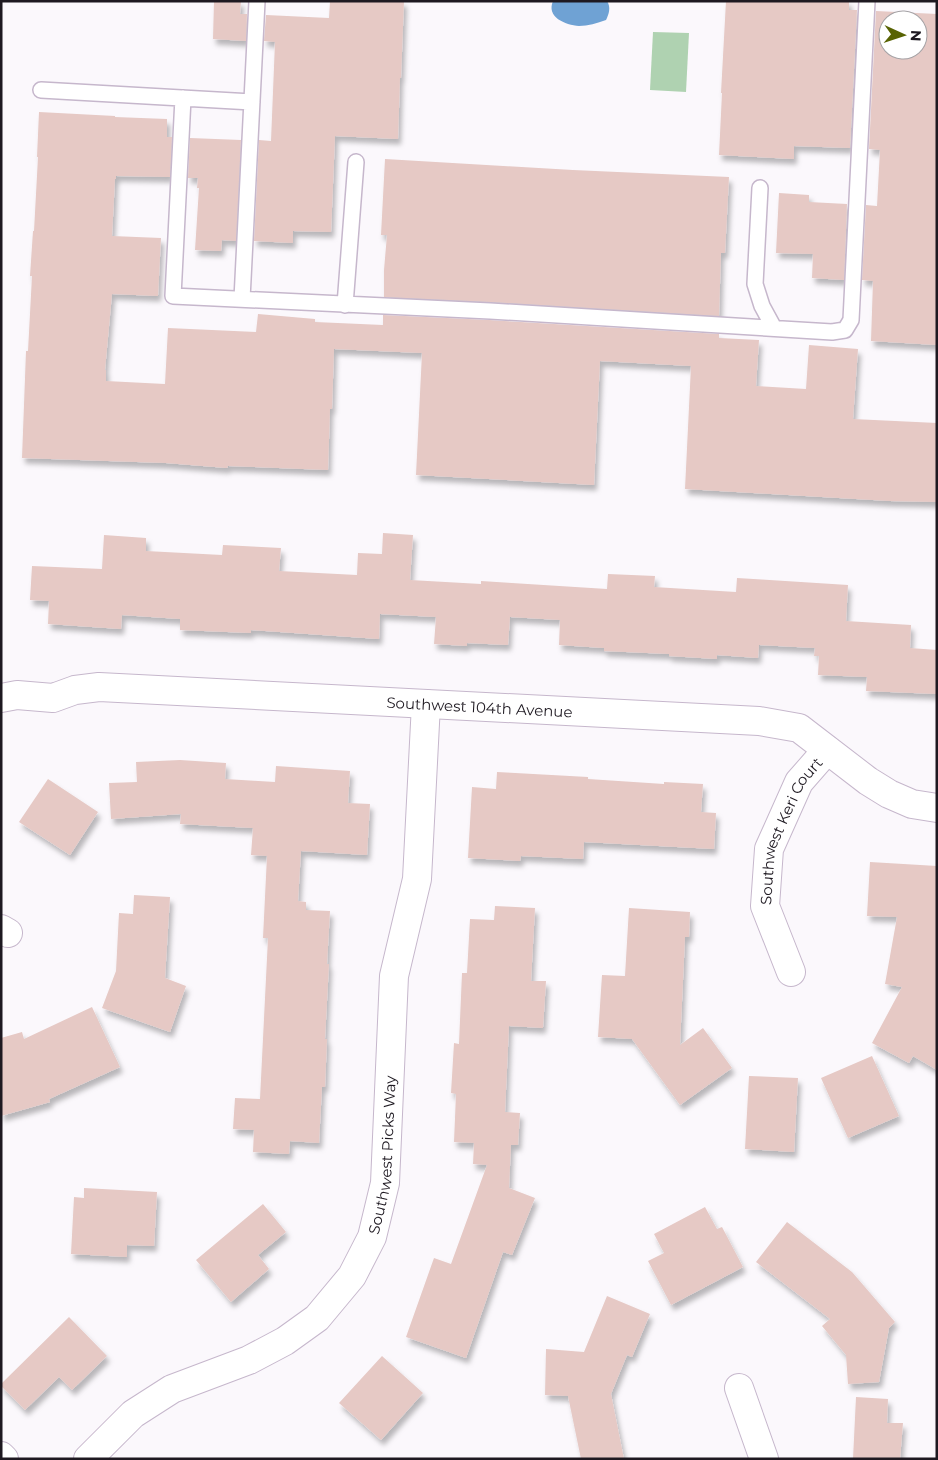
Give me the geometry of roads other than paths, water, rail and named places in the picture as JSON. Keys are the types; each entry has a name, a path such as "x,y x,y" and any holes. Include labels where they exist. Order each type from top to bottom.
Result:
{"street":[{"name":"Southwest 104th Avenue","path":"1,698 17,695 53,698 74,690 99,687 759,721 799,728 889,794 912,804 937,808"},
{"name":"Southwest Picks Way","path":"88,1459 133,1414 172,1389 249,1360 285,1341 317,1318 352,1276 372,1237 385,1183 394,976 417,879 426,704"},
{"name":"Southwest Keri Court","path":"791,972 764,906 769,849 799,782 828,750"},
{"path":"739,1388 764,1459"}],"lane":[{"path":"242,299 257,1"},
{"path":"183,98 173,296 832,332 845,330 850,320 867,1"},
{"path":"41,90 252,102"},
{"path":"346,305 356,162"},
{"path":"760,188 755,284 762,306 774,328"}],"water":[{"path":"553,1 607,1 609,13 606,20 586,25 574,25 563,22 554,16 552,12"}]}
